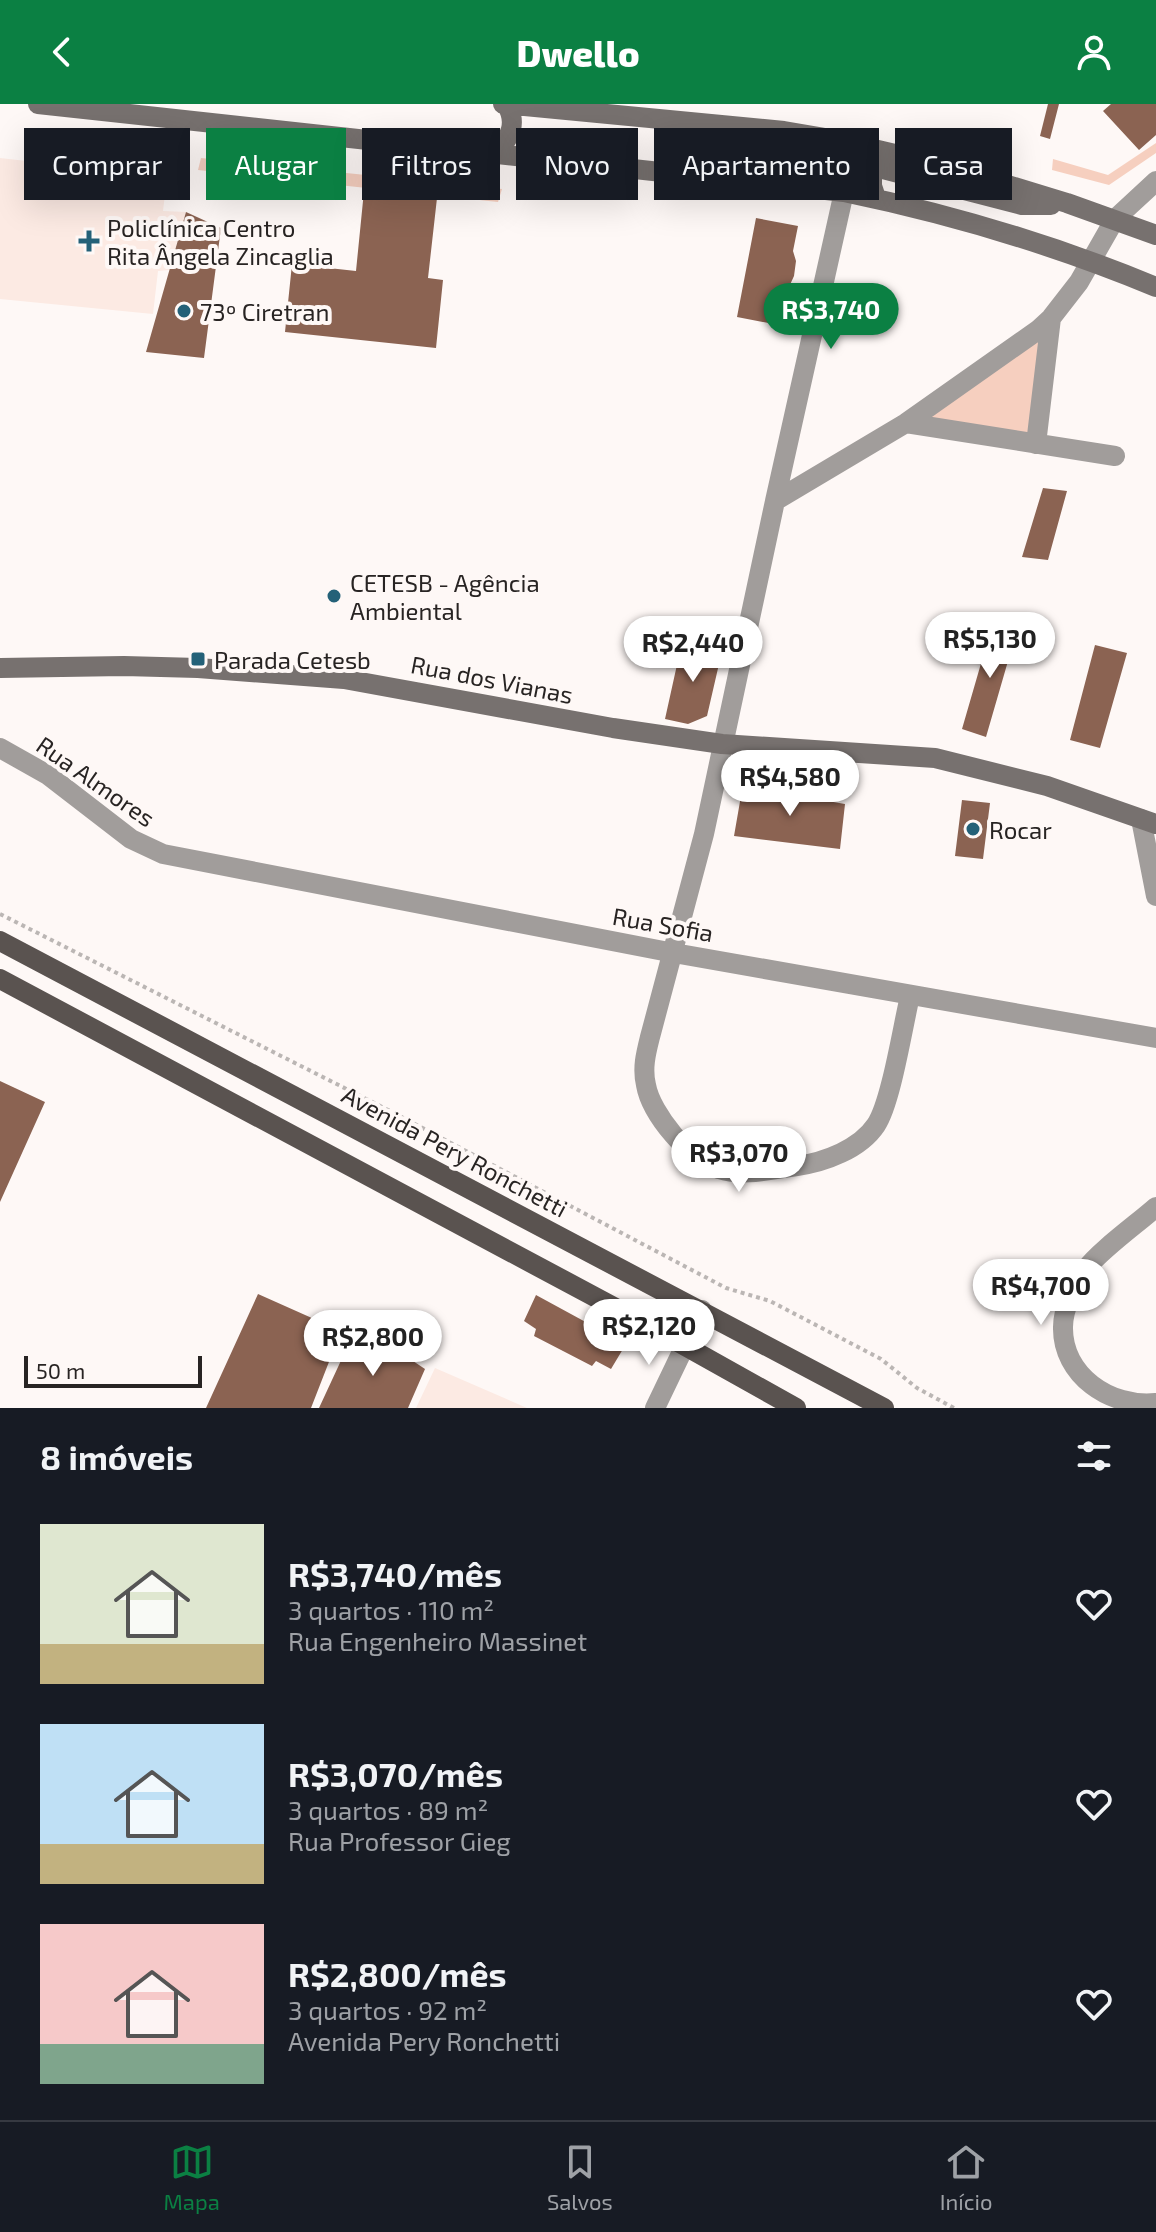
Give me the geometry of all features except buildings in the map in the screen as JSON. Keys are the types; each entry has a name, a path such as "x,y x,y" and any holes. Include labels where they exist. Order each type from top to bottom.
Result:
{"main road":[{"path":"38,104 362,139"},
{"path":"500,149 510,134 513,122 504,104"},
{"path":"504,104 753,128"},
{"path":"879,150 942,165 1067,203 1156,235"},
{"path":"500,153 654,171"},
{"path":"879,170 1022,205 1067,203"},
{"path":"879,199 937,213 1090,260 1156,286"},
{"name":"Rua dos Vianas","path":"0,668 198,668 344,679 613,728 722,744 935,758 1047,786 1148,822"},
{"name":"Avenida Pery Ronchetti","path":"0,941 884,1408"},
{"path":"0,979 796,1408"}],"street":[{"path":"775,501 906,423 1051,318 1079,282 1115,219 1156,181"},
{"path":"842,200 704,834 644,1063 646,1086 654,1106 684,1147 701,1161 720,1170 750,1173 809,1164 862,1141 877,1123 886,1100 910,996"},
{"path":"1036,444 1051,318"},
{"path":"906,423 1115,456"},
{"name":"Rua Almores","path":"0,748 48,775 131,839 163,854"},
{"path":"1148,822 1156,896"},
{"name":"Rua Sofia","path":"163,854 674,953 1156,1038"},
{"path":"1156,1207 1087,1267 1070,1297 1063,1326 1067,1354 1085,1381 1112,1399 1156,1403"},
{"path":"655,1408 702,1310"}],"path":[{"path":"0,914 394,1113 726,1288 770,1301 881,1359 917,1388 954,1408"}],"shaded area":[{"path":"1156,143 1156,153 1109,185 1052,170 1053,159 1108,175"},
{"name":"Policlínica Centro Rita Ângela Zincaglia","path":"0,158 24,161 24,200 164,200 163,211 186,212 169,270 158,271 153,314 0,299"},
{"path":"201,158 206,159 206,171 198,170"},
{"path":"346,173 362,175 362,187 346,186"},
{"path":"1039,332 1032,442 919,416"},
{"path":"435,1368 527,1408 416,1408"}],"place":[{"name":"Policlínica Centro Rita Ângela Zincaglia","path":"89,241"},
{"name":"73º Ciretran","path":"184,311"},
{"name":"CETESB - Agência Ambiental","path":"334,596"},
{"name":"Parada Cetesb","path":"198,659"},
{"name":"Rocar","path":"973,829"}]}
